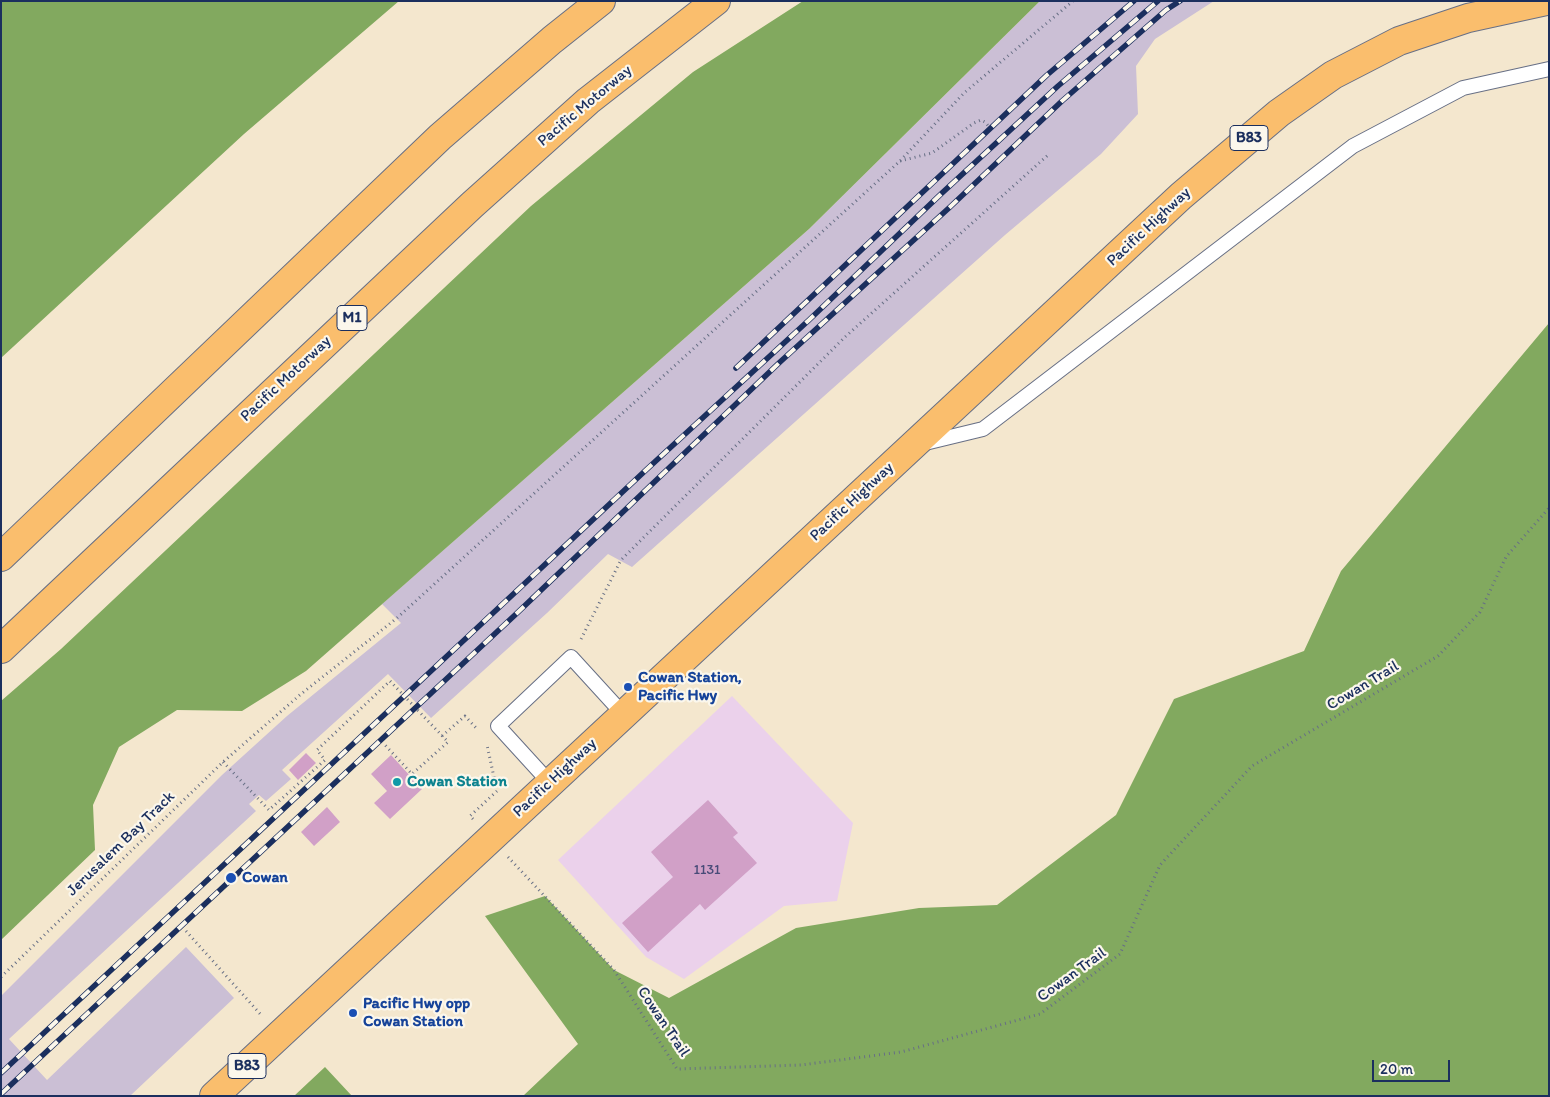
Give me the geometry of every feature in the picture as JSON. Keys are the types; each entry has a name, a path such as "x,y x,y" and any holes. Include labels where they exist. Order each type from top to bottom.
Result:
{"main road":[{"path":"1,557 440,137 552,40 601,1"},
{"name":"Pacific Motorway","path":"1,649 472,205 588,101 716,1"},
{"name":"Pacific Highway","path":"214,1096 1181,196 1279,113 1334,75 1399,41 1468,18 1546,1"}],"lane":[{"path":"912,446 983,429 1354,146 1463,88 1549,68"},
{"path":"550,783 498,726 571,657 624,715"}],"path":[{"name":"Jerusalem Bay Track","path":"1,977 223,762 301,694 397,618 900,161 964,93 1073,1"},
{"path":"900,161 932,154 974,123 981,120 990,128"},
{"path":"571,657 621,560 845,337 1048,155"},
{"name":"Cowan Trail","path":"490,838 614,970 677,1069 801,1065 901,1052 1040,1014 1120,954 1160,865 1252,766 1438,656 1480,612 1506,556 1549,508"},
{"path":"223,762 270,812 326,761 317,750 390,681 448,742 412,774 385,745"},
{"path":"442,736 465,716 479,730"},
{"path":"485,738 497,791 470,816 490,838"},
{"path":"186,931 279,1035"}],"shaded area":[{"path":"1040,1 1214,1 1155,39 1136,66 1138,114 1101,154 1005,235 632,567 608,554 547,613 431,718 388,674 282,770 291,779 266,801 259,795 249,804 256,811 9,1039 47,1080 186,947 234,998 130,1096 1,1096 1,996 222,775 287,716 401,623 382,604 809,229"},
{"path":"732,696 853,823 837,901 784,906 684,979 646,957 558,860"}],"green space":[{"path":"1,1 399,1 244,134 1,358"},
{"path":"803,1 1040,1 809,229 306,671 242,711 177,710 119,747 93,805 95,850 1,940 1,701 61,649 531,206 693,72"},
{"path":"1549,323 1549,1096 523,1096 578,1044 485,916 545,896 614,970 669,998 796,928 919,908 997,905 1116,815 1174,699 1304,651 1341,571"},
{"path":"325,1067 352,1096 294,1096"}],"building":[{"path":"306,753 316,763 298,780 289,770"},
{"name":"Cowan Station","path":"391,755 422,789 390,819 374,803 387,791 371,774"},
{"path":"708,800 738,833 733,837 757,863 705,910 700,904 648,952 622,923 673,877 651,852"},
{"path":"327,807 340,822 314,846 301,832"}],"railway":[{"path":"736,368 1047,75 1134,1"},
{"path":"1,1073 809,320 942,193 1058,86 1158,1"},
{"path":"1,1094 515,615 780,362 950,207 1062,101 1166,10 1180,1"}],"place":[{"name":"Cowan Station, Pacific Hwy","path":"628,687"},
{"name":"Cowan Station","path":"397,782"},
{"name":"Cowan","path":"231,878"},
{"name":"Pacific Hwy opp Cowan Station","path":"353,1013"}]}
